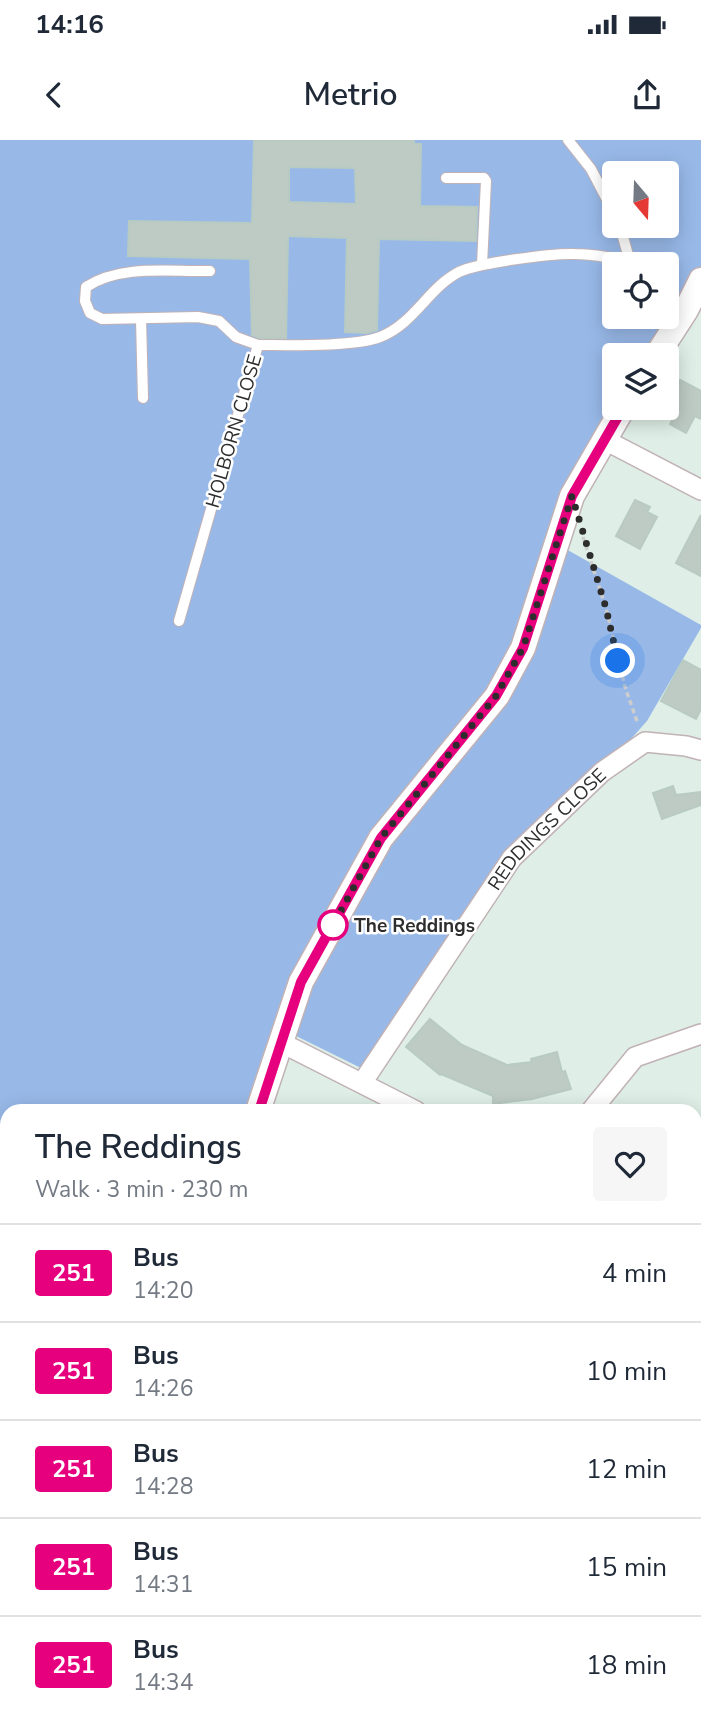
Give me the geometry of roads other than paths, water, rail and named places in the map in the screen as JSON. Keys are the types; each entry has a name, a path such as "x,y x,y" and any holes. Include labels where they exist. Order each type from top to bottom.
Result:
{"street":[{"path":"665,343 701,280"},
{"path":"260,1104 301,982 381,838 496,696 523,648 572,496 615,420"},
{"path":"603,439 701,490"},
{"name":"REDDINGS CLOSE","path":"362,1083 512,858 602,772 645,742 701,750"},
{"path":"597,1104 635,1057 701,1034"},
{"path":"282,1043 402,1104"}],"lane":[{"path":"568,140 591,169 602,190"},
{"path":"446,178 484,178 486,181 482,265"},
{"name":"HOLBORN CLOSE","path":"179,621 257,345 331,343 380,337 410,318 437,289 458,272 482,265 574,254 602,258"},
{"path":"210,271 117,272 99,278 86,287 85,301 90,313 102,319 198,317 219,321 236,337 257,345"},
{"path":"679,304 686,310"},
{"path":"141,319 143,398"}],"place":[{"name":"The Reddings","path":"333,925"}]}
